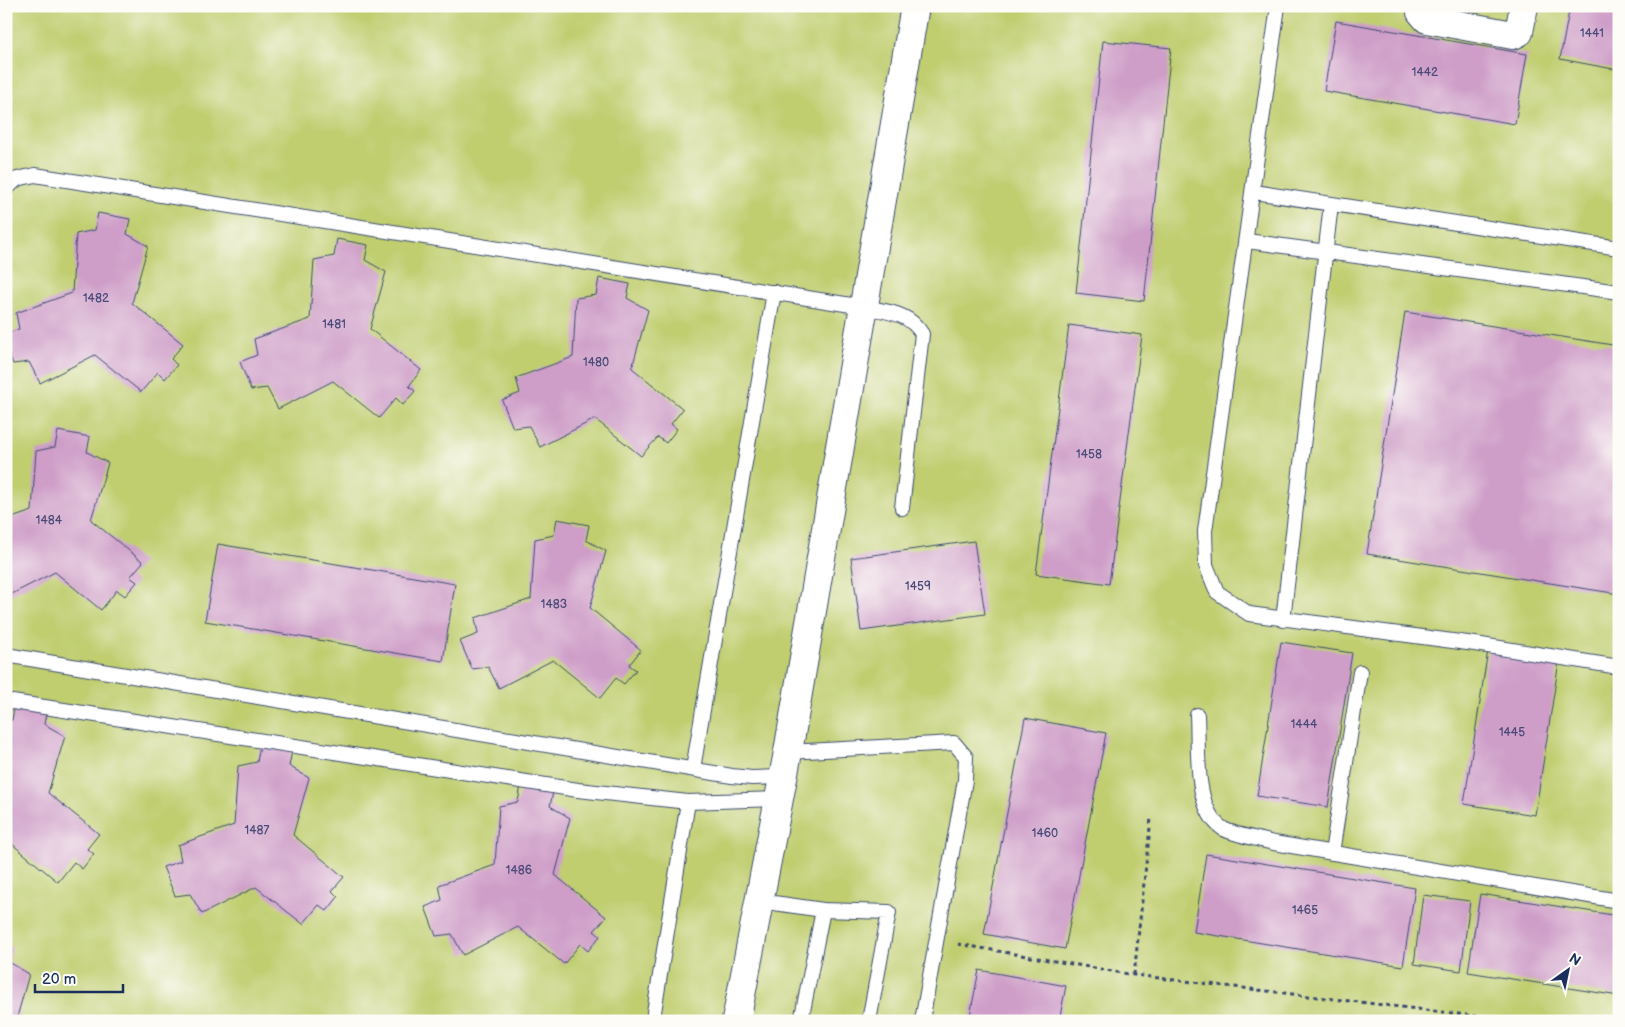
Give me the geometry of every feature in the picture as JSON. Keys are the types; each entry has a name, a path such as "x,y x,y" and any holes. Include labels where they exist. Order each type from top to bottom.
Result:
{"street":[{"path":"736,1021 784,776 915,6"},
{"path":"1422,6 1421,12 1426,19 1513,35 1519,32 1524,6"}],"lane":[{"path":"1278,6 1254,192 1205,531 1206,565 1217,592 1249,614 1475,644 1619,667"},
{"path":"6,188 17,179 35,175 774,292 864,307 908,317 916,322 922,334 902,508"},
{"path":"1254,192 1619,248"},
{"path":"1283,620 1331,204"},
{"path":"1247,240 1619,292"},
{"path":"693,769 774,292"},
{"path":"6,655 693,769 752,778 784,776"},
{"path":"1332,853 1360,672"},
{"path":"6,701 578,790 688,802 784,776 954,743 966,758 965,780 922,1021"},
{"path":"1197,715 1200,785 1207,810 1222,829 1274,843 1619,901"},
{"path":"654,1012 688,802"},
{"path":"760,901 823,910 889,912 869,1021"},
{"path":"800,1021 823,910"}],"path":[{"path":"1134,976 1151,818"},
{"path":"937,941 1134,976 1517,1021"}],"green space":[{"path":"6,6 1619,6 1619,1021 6,1021"}],"building":[{"path":"1570,6 1619,6 1619,70 1560,59"},
{"path":"1336,21 1527,54 1515,124 1324,91"},
{"path":"1103,41 1171,48 1144,301 1076,293"},
{"path":"98,213 130,219 127,234 148,246 132,303 183,344 171,359 177,365 165,379 158,372 141,392 95,355 40,383 29,362 13,364 6,346 6,334 19,329 16,313 72,293 76,234 95,230"},
{"path":"337,239 368,245 365,260 386,272 370,329 421,370 409,386 415,391 403,405 396,398 379,418 333,381 278,409 267,388 251,390 240,362 257,355 254,339 310,319 314,260 334,256"},
{"path":"599,278 630,284 627,298 648,310 632,368 683,409 671,424 677,429 666,443 658,437 641,456 595,419 540,447 529,426 513,428 502,400 520,393 516,378 573,357 576,298 596,295"},
{"path":"1405,312 1619,346 1619,594 1367,554"},
{"path":"1069,325 1142,335 1109,584 1036,574"},
{"path":"58,431 90,437 87,452 108,463 91,520 143,562 130,577 137,582 125,596 117,590 101,610 55,572 6,597 6,520 32,511 36,451 55,447"},
{"path":"557,519 589,525 586,540 606,551 590,608 641,650 629,665 636,670 624,684 616,678 600,698 553,660 499,688 488,667 472,669 460,641 478,634 475,618 531,599 535,539 554,535"},
{"path":"974,541 985,614 861,631 851,558"},
{"path":"218,544 455,584 443,661 205,621"},
{"path":"1281,642 1352,653 1328,807 1257,796"},
{"path":"1488,650 1559,661 1535,815 1464,804"},
{"path":"15,703 47,709 44,724 65,736 48,793 99,834 87,849 94,854 82,869 74,862 58,882 12,844 6,847 6,721 12,720"},
{"path":"1025,718 1106,733 1065,949 984,934"},
{"path":"260,745 292,751 289,766 309,778 293,835 344,877 332,891 338,897 327,911 319,905 303,924 256,887 202,914 190,894 175,896 163,867 181,861 178,845 234,825 238,766 257,762"},
{"path":"521,785 553,792 550,806 570,818 555,875 606,917 594,931 600,936 588,951 580,944 564,964 518,927 463,955 452,934 436,936 425,907 442,900 439,885 495,865 499,806 518,802"},
{"path":"1206,854 1415,888 1403,966 1194,932"},
{"path":"1480,894 1619,916 1619,996 1468,972"},
{"path":"1423,895 1470,901 1461,971 1414,964"},
{"path":"6,946 12,947 9,962 29,974 16,1021 6,1021"},
{"path":"979,970 1066,986 1059,1021 969,1021"}]}
